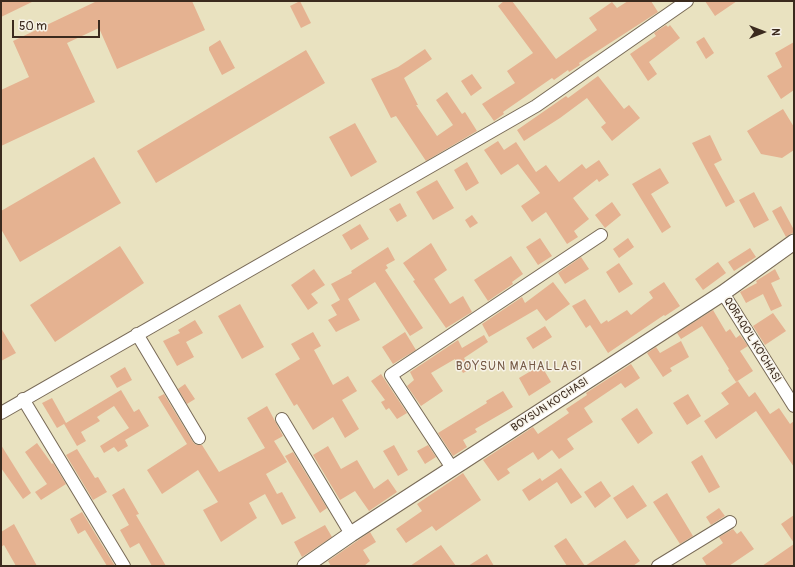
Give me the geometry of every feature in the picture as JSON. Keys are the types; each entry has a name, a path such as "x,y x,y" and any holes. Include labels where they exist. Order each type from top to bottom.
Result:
{"street":[{"path":"1,413 536,106 687,1"},
{"path":"452,468 391,375 601,234"},
{"name":"BOYSUN KO'CHASI","path":"305,566 452,468 723,293 794,242"},
{"name":"QORAQO'L KO'CHASI","path":"723,293 794,406"},
{"path":"137,334 199,438"},
{"path":"23,399 124,566"},
{"path":"282,419 351,534"},
{"path":"658,566 730,522"}],"building":[{"path":"1,1 34,1 1,17"},
{"path":"97,1 192,1 205,30 117,69 99,28 67,43 95,102 1,146 1,90 29,77 13,41"},
{"path":"300,1 311,23 301,28 290,6"},
{"path":"504,1 512,1 556,59 597,30 589,18 612,2 617,8 628,1 651,1 658,12 579,63 580,65 569,72 568,70 554,80 552,78 503,112 504,114 494,121 482,104 515,83 507,71 533,53 498,6"},
{"path":"705,1 737,1 715,16"},
{"path":"666,25 668,27 670,25 680,38 649,62 657,74 648,81 630,54 656,36 654,33"},
{"path":"704,37 714,53 706,59 696,42"},
{"path":"220,40 235,68 222,75 209,50 209,47"},
{"path":"794,42 794,90 781,99 767,76 782,67 775,53"},
{"path":"425,49 432,59 404,78 418,105 416,105 437,136 453,125 436,100 447,92 462,114 465,112 477,131 426,161 396,116 391,118 371,79 398,67"},
{"path":"306,50 325,83 156,183 137,151"},
{"path":"472,74 482,88 471,96 461,81"},
{"path":"598,76 624,109 629,105 640,118 612,141 601,127 606,123 587,98 560,118 524,141 517,130 566,96 568,98"},
{"path":"783,109 794,127 794,150 782,158 761,154 747,131"},
{"path":"355,123 377,162 351,177 329,137"},
{"path":"710,135 722,160 714,164 735,202 726,207 692,143"},
{"path":"498,141 504,150 516,142 536,172 546,165 559,182 582,164 586,169 599,160 609,175 599,182 597,179 573,198 589,219 574,231 578,237 567,244 546,212 532,222 521,206 540,193 518,164 501,175 484,150"},
{"path":"94,157 121,203 20,262 1,229 1,211"},
{"path":"467,162 479,183 466,191 454,170"},
{"path":"660,168 669,183 651,194 671,227 662,233 632,184"},
{"path":"437,180 454,208 433,220 416,192"},
{"path":"754,192 769,220 754,228 739,200"},
{"path":"612,202 621,215 605,228 595,215"},
{"path":"400,203 407,216 397,222 389,209"},
{"path":"781,206 794,230 794,232 786,237 772,211"},
{"path":"472,215 478,223 470,228 465,220"},
{"path":"360,224 369,239 351,250 342,235"},
{"path":"540,238 552,256 538,265 526,247"},
{"path":"628,238 634,247 619,258 613,249"},
{"path":"431,243 447,270 434,279 450,304 463,296 472,312 446,328 413,281 415,280 403,263"},
{"path":"120,246 144,283 55,342 30,305"},
{"path":"388,247 395,260 386,265 388,268 385,270 423,328 410,336 375,282 348,299 360,320 336,332 328,320 337,315 331,305 340,300 331,284 352,273 351,271"},
{"path":"750,248 756,257 734,271 728,262"},
{"path":"511,256 523,274 512,282 513,284 488,301 474,280"},
{"path":"581,257 589,269 565,284 558,273"},
{"path":"718,262 726,273 703,290 695,279"},
{"path":"619,263 633,284 619,293 606,272"},
{"path":"314,269 325,285 311,294 318,303 308,310 291,285"},
{"path":"775,269 780,279 771,283 782,306 771,311 763,294 746,303 740,292 757,283 756,281"},
{"path":"553,282 570,304 546,321 537,309 489,337 482,324 522,297 525,303"},
{"path":"664,282 680,306 665,316 664,315 608,353 590,325 586,328 572,306 585,299 601,324 607,320 608,322 627,310 631,315 653,298 649,292"},
{"path":"240,304 264,347 242,359 218,316"},
{"path":"713,310 726,332 730,329 736,338 740,335 748,346 740,351 753,371 736,382 702,326 681,339 677,333"},
{"path":"773,313 786,331 765,345 753,326"},
{"path":"195,320 203,333 186,342 194,357 177,366 163,341 180,333 178,330"},
{"path":"545,326 552,337 533,349 526,338"},
{"path":"1,328 16,353 1,361"},
{"path":"313,332 321,346 314,350 333,385 348,376 357,391 342,400 359,429 345,438 333,417 313,430 297,404 294,406 275,374 300,359 291,344"},
{"path":"405,332 416,350 393,364 382,347"},
{"path":"484,335 488,342 464,358 471,369 463,373 455,359 431,373 443,391 421,406 407,386 414,380 410,372 458,340 462,348"},
{"path":"681,341 689,357 670,368 672,371 663,377 647,353 656,347 660,353"},
{"path":"631,364 640,378 625,388 621,383 584,408 593,422 567,439 574,449 559,459 552,450 538,460 533,452 507,469 510,473 498,481 483,460 533,427 538,434 569,413 566,409 587,395 586,393"},
{"path":"541,365 551,382 529,396 519,378"},
{"path":"125,367 132,380 117,388 110,376"},
{"path":"381,374 407,413 397,419 389,408 386,410 381,402 385,400 371,381"},
{"path":"738,381 749,397 755,392 770,414 779,408 790,424 794,421 794,467 756,411 716,439 704,421 729,404 721,393"},
{"path":"185,384 195,399 187,404 178,389"},
{"path":"121,390 134,412 139,409 149,426 125,440 128,446 118,452 114,447 104,453 100,446 129,428 114,406 97,417 100,421 81,432 86,441 77,446 64,424 57,428 42,403 52,398 66,423"},
{"path":"503,391 513,407 475,429 477,432 463,440 467,447 453,456 438,433 487,403 486,401"},
{"path":"164,394 193,442 196,445 202,445 219,472 265,448 247,418 267,406 283,436 274,441 287,462 266,474 277,494 282,492 296,518 282,525 265,494 249,503 257,518 221,542 203,510 218,502 198,470 162,494 147,470 187,444 158,397"},
{"path":"688,394 701,416 687,425 673,403"},
{"path":"637,408 653,433 638,444 621,419"},
{"path":"37,443 52,464 53,463 66,484 41,500 35,492 47,484 25,452"},
{"path":"1,445 31,493 23,499 1,468"},
{"path":"394,445 408,470 398,476 383,451"},
{"path":"428,445 436,457 425,464 417,451"},
{"path":"328,446 341,469 357,460 374,489 388,479 397,492 369,511 355,491 340,500 313,455"},
{"path":"77,449 95,478 98,477 107,492 93,500 66,455"},
{"path":"293,452 327,508 320,513 285,456"},
{"path":"702,455 720,487 709,493 691,462"},
{"path":"561,468 582,497 571,504 557,482 529,501 522,490 540,478 542,481"},
{"path":"463,473 481,500 436,531 432,526 406,543 396,529 422,511 417,504"},
{"path":"601,481 611,496 595,508 584,492"},
{"path":"633,485 647,506 627,519 613,498"},
{"path":"124,488 139,514 136,515 166,566 152,566 139,543 130,548 120,530 129,525 112,495"},
{"path":"667,493 693,536 680,544 653,502"},
{"path":"719,508 725,516 711,525 706,517"},
{"path":"82,512 115,566 107,566 85,530 78,534 70,519"},
{"path":"794,515 794,543 781,524"},
{"path":"14,524 37,566 16,566 4,545 1,547 1,532"},
{"path":"325,525 332,537 302,557 294,542"},
{"path":"733,529 737,534 741,531 754,549 729,566 707,566 702,558 723,543 719,537"},
{"path":"370,532 376,542 363,550 370,561 364,566 331,566 328,561"},
{"path":"566,538 585,566 567,566 554,546"},
{"path":"625,540 640,561 633,566 585,566"},
{"path":"794,544 794,566 762,566"},
{"path":"441,545 456,566 410,566"},
{"path":"487,554 494,566 468,566"}],"district":[{"name":"BOYSUN MAHALLASI","path":"519,367"}]}
